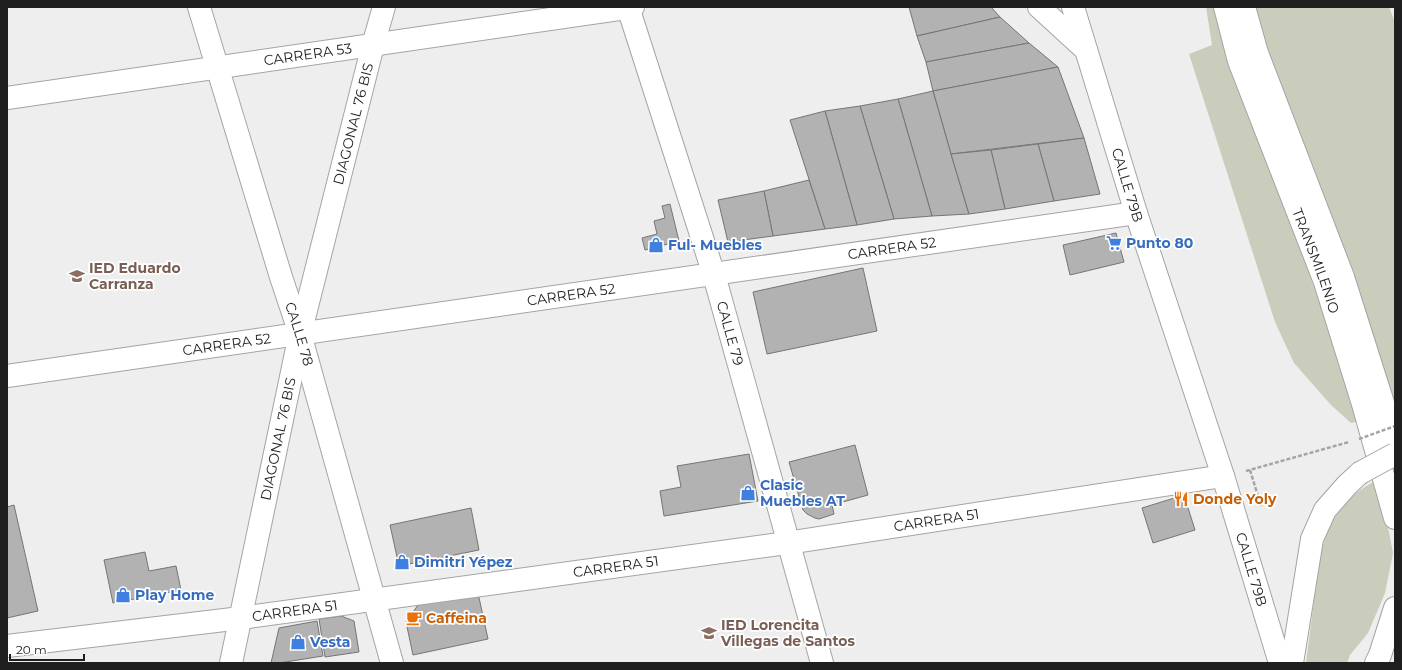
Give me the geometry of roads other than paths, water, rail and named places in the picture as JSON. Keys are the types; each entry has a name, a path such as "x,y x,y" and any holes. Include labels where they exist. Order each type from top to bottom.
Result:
{"main road":[{"name":"CALLE 78","path":"200,7 281,277 300,334 392,663"},
{"name":"DIAGONAL 76 BIS","path":"231,663 300,334 384,7"},
{"name":"CARRERA 53","path":"7,98 630,7"},
{"name":"CALLE 79","path":"630,7 714,275 787,543 822,663"},
{"path":"1039,7 1086,50"},
{"name":"CALLE 79B","path":"1073,7 1136,213 1223,476 1280,663"},
{"name":"TRANSMILENIO","path":"1225,7 1239,61 1325,282 1395,518"},
{"name":"TRANSMILENIO","path":"1244,7 1257,53 1343,277 1395,450"},
{"name":"CARRERA 52","path":"7,376 1136,213"},
{"path":"1292,663 1312,539 1325,510 1360,473 1395,454"},
{"name":"CALLE 79B","path":"1223,476 1226,528 1265,663"},
{"name":"CARRERA 51","path":"7,646 241,618 787,543 1223,476"},
{"path":"1384,653 1395,608"}],"place":[{"name":"Punto 80","path":"1114,243"},
{"name":"Ful- Muebles","path":"656,245"},
{"name":"IED Eduardo Carranza","path":"77,276"},
{"name":"Clasic Muebles AT","path":"748,493"},
{"name":"Donde Yoly","path":"1181,499"},
{"name":"Dimitri Yépez","path":"402,562"},
{"name":"Play Home","path":"123,595"},
{"name":"Caffeina","path":"414,618"},
{"name":"IED Lorencita Villegas de Santos","path":"709,633"},
{"name":"Vesta","path":"298,642"}]}
